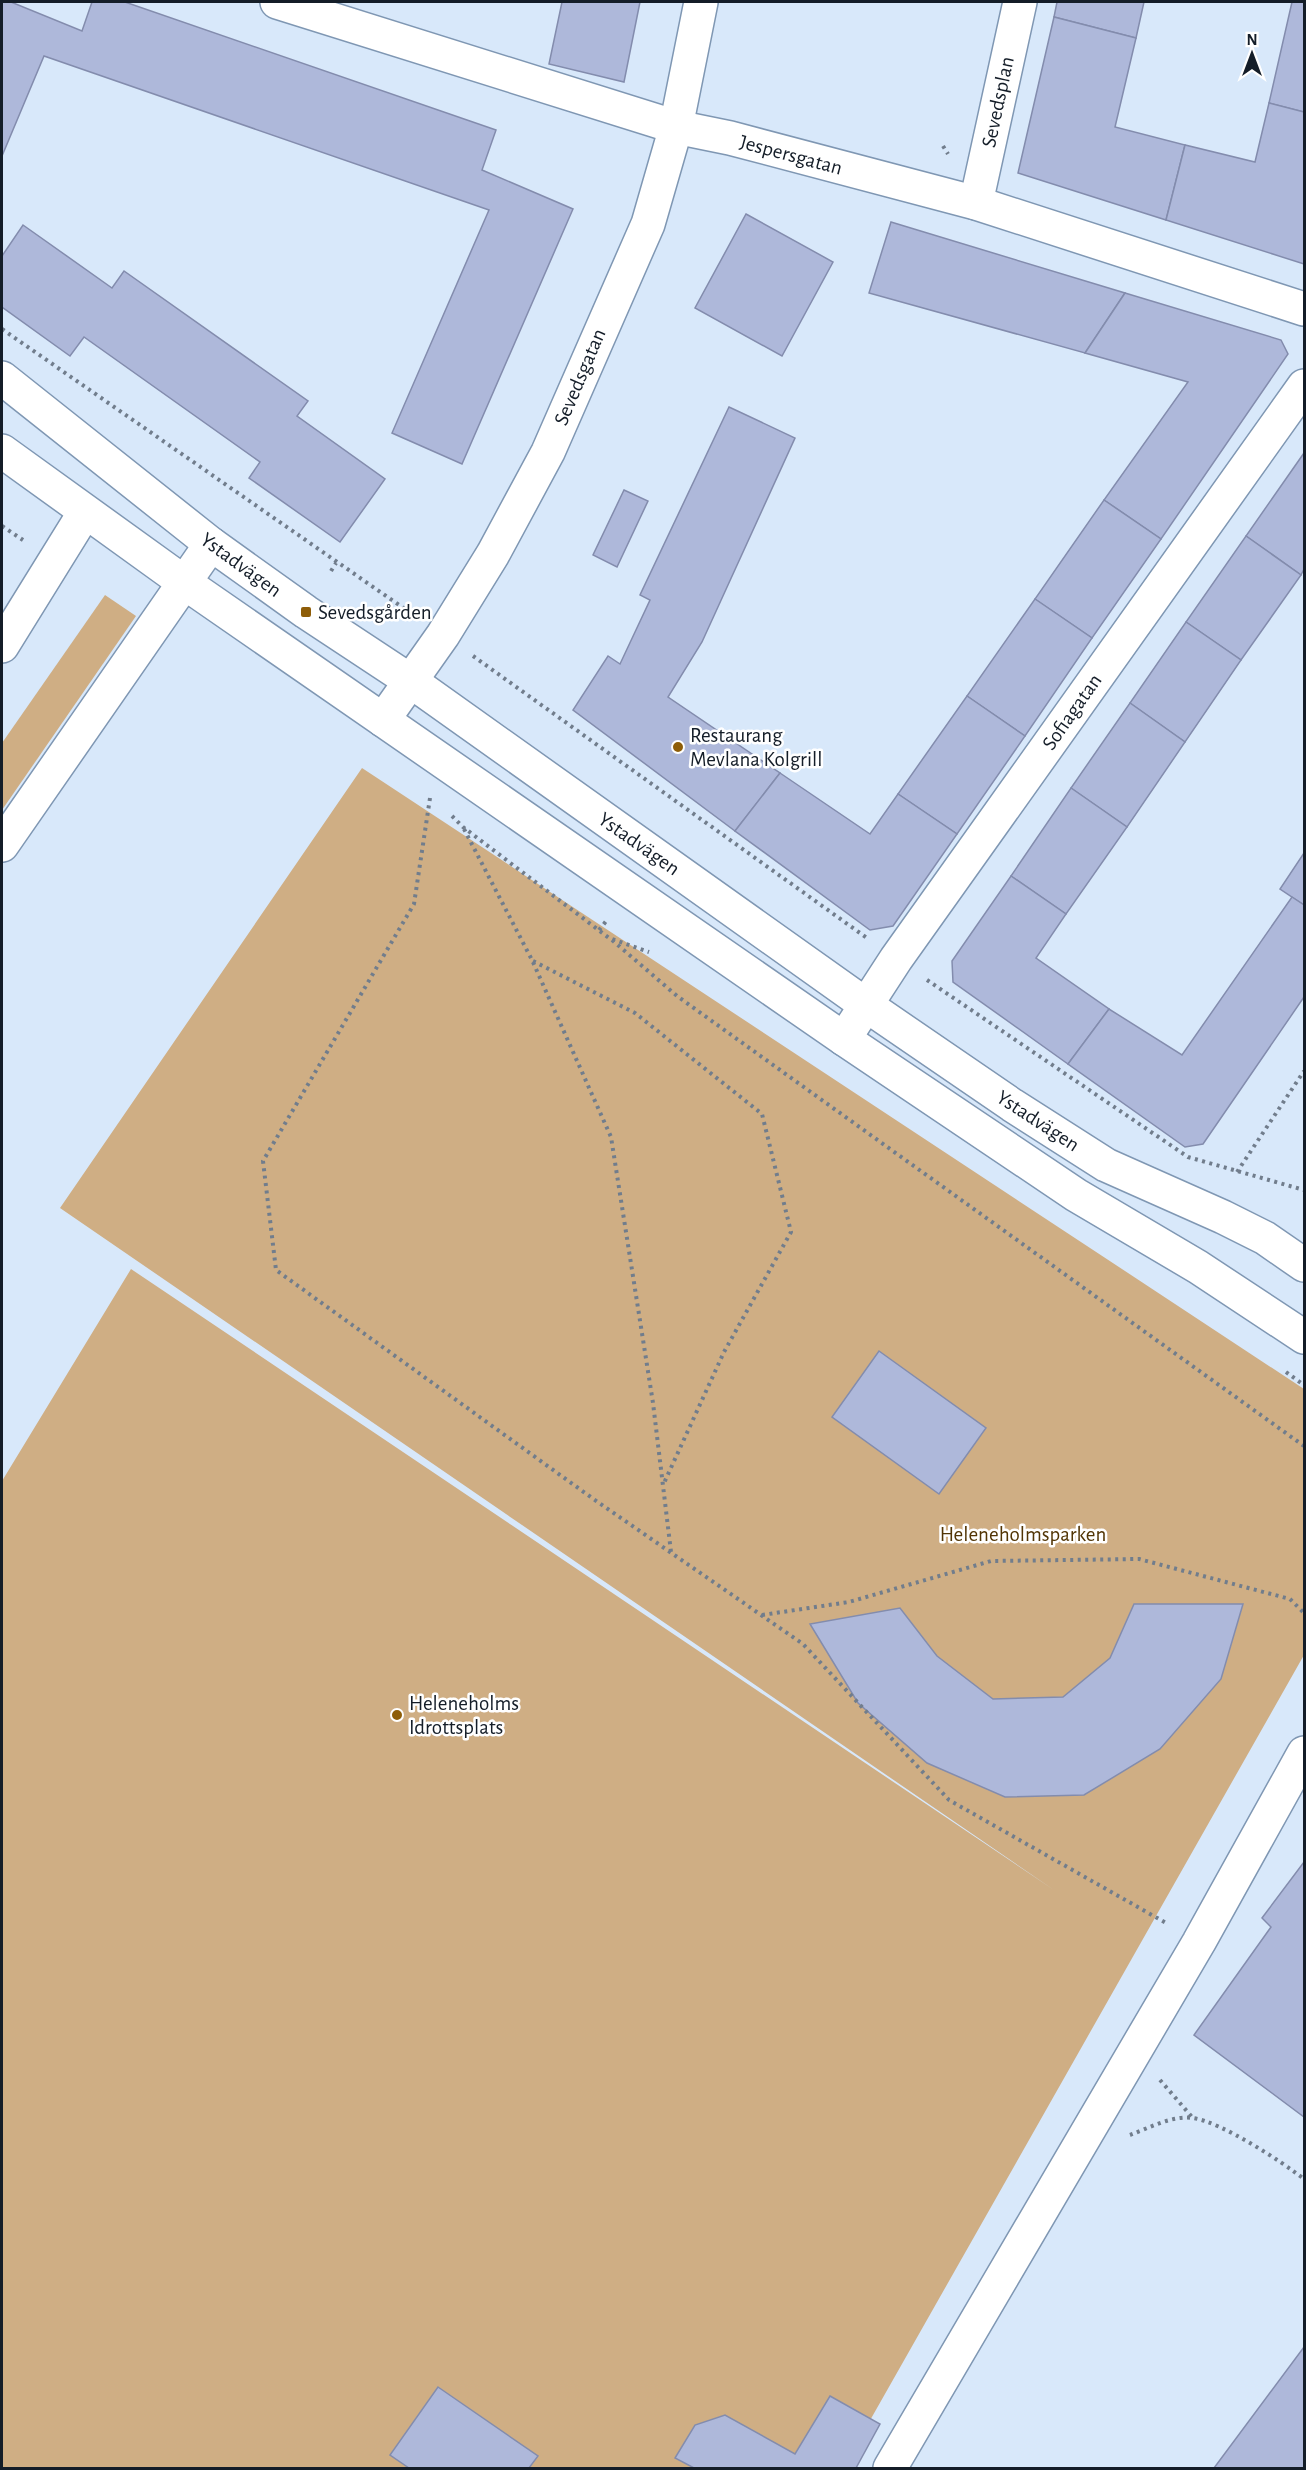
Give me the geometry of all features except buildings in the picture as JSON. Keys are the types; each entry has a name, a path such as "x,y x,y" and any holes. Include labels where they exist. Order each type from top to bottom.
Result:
{"main road":[{"name":"Jespersgatan","path":"277,2 676,128 730,138 976,203 1305,309"},
{"name":"Sevedsgatan","path":"383,720 412,682 493,554 548,452 648,224 676,128 701,2"},
{"name":"Sevedsplan","path":"976,203 1020,2"},
{"name":"Ystadvägen","path":"2,378 211,544 306,612 412,682 866,1005 1012,1105 1106,1165 1265,1238 1305,1265"},
{"name":"Sofiagatan","path":"844,1039 896,959 1305,386"},
{"name":"Ystadvägen","path":"2,451 185,583 844,1039 1076,1195 1198,1267 1305,1337"},
{"path":"4,636 85,512"},
{"path":"2,845 211,544"},
{"path":"890,2469 1199,1942 1305,1753"}],"path":[{"path":"2,329 336,563 443,635 896,959 1188,1157 1305,1190"},
{"path":"331,571 336,563"},
{"path":"430,794 414,904 262,1161 276,1270 671,1553 803,1644 949,1800 1199,1942"},
{"path":"463,827 532,960 611,1137 653,1403 671,1553"},
{"path":"599,930 607,920"},
{"path":"609,938 677,996 1305,1446"},
{"path":"532,960 635,1013 762,1114 791,1232 724,1352 663,1484"},
{"path":"1237,1172 1305,1071"},
{"path":"761,1615 849,1602 991,1561 1128,1559 1139,1559 1290,1599 1305,1613"},
{"path":"1136,2050 1193,2118"},
{"path":"1129,2135 1163,2122 1193,2118 1230,2132 1305,2179"}],"green space":[{"path":"105,595 136,616 2,810 2,743"},
{"name":"Heleneholmsparken","path":"362,768 1304,1389 1304,1655 843,2468 2,2468 2,1481 131,1269 1054,1890 60,1208"}],"place":[{"name":"Sevedsgården","path":"306,612"},
{"name":"Restaurang Mevlana Kolgrill","path":"678,747"},
{"name":"Heleneholms Idrottsplats","path":"397,1715"}]}
